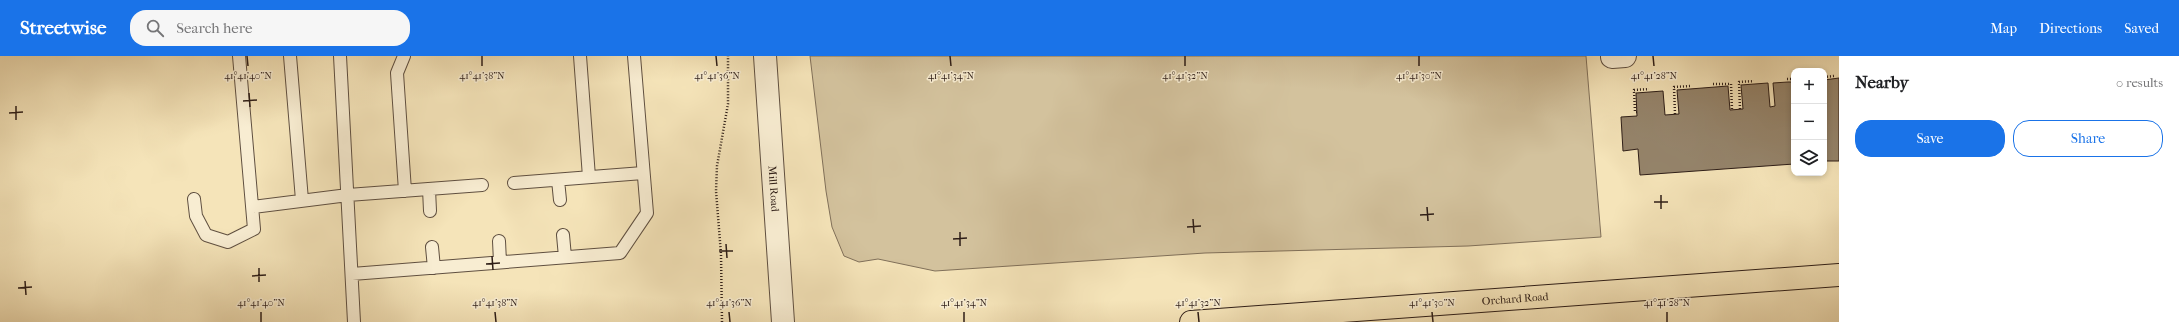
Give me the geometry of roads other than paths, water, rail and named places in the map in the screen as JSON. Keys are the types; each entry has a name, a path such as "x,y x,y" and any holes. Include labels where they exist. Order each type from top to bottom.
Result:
{"main road":[{"name":"Orchard Road","path":"1190,322 1839,274"}],"street":[{"name":"Mill Road","path":"765,56 783,322"}],"lane":[{"path":"194,199 196,216 206,235 228,242 254,229 239,56"},
{"path":"290,56 302,200"},
{"path":"340,56 354,322"},
{"path":"404,56 397,73 405,191"},
{"path":"580,56 589,177"},
{"path":"352,274 620,253 647,213 634,56"},
{"path":"514,183 643,173"},
{"path":"558,180 560,200"},
{"path":"252,207 348,195 482,185"},
{"path":"429,189 430,211"},
{"path":"563,235 565,257"},
{"path":"499,241 500,262"},
{"path":"432,247 434,268"}]}
